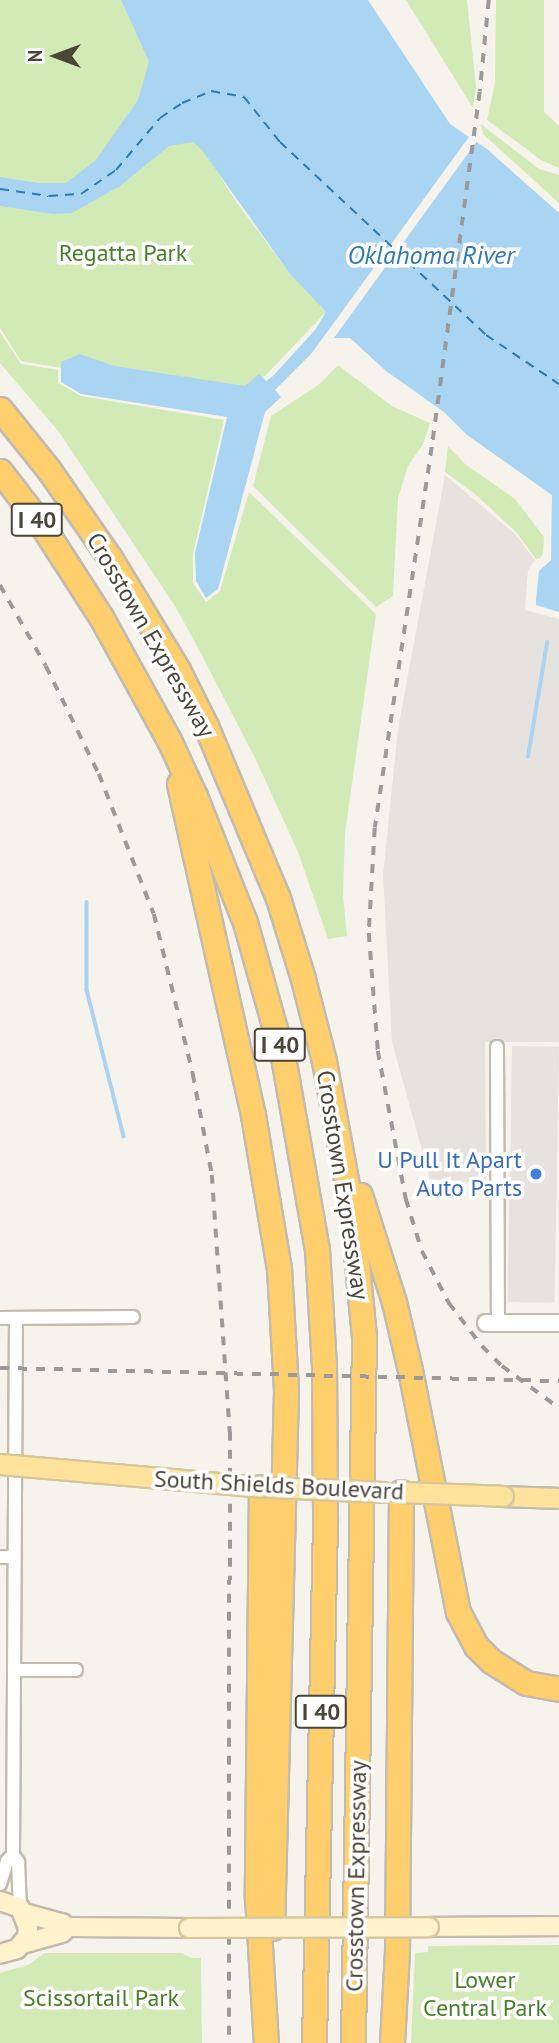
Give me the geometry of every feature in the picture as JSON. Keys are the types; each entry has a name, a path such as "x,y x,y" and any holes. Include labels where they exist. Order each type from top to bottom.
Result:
{"highway":[{"name":"Crosstown Expressway","path":"0,409 50,470 110,558 178,670 226,770 292,941 337,1123 357,1261 365,1393 353,2043"},
{"name":"Crosstown Expressway","path":"0,471 43,527 101,617 169,740 229,877 271,1007 302,1151 317,1249 326,1458 314,2043"},
{"path":"169,740 259,1141 279,1268 286,1391 272,1928"},
{"path":"337,1123 394,1302 458,1612 476,1646 491,1661 526,1683 559,1689"},
{"path":"265,1487 257,1896 266,2043"},
{"path":"392,2043 397,1952 401,1492"}],"main road":[{"name":"South Shields Boulevard","path":"0,1464 265,1487 559,1498"},
{"path":"0,1901 68,1927 559,1926"},
{"path":"22,1910 29,1928 22,1944"},
{"path":"0,1954 9,1953 22,1944 62,1933 68,1927"}],"street":[{"path":"497,1047 492,1323 559,1323"},
{"path":"0,1318 133,1317"},
{"path":"16,1318 13,1855 18,1862 22,1910"},
{"path":"0,1557 14,1558"},
{"path":"14,1671 76,1670"},
{"path":"0,1884 7,1861 13,1855"}],"shaded area":[{"path":"445,475 516,535 535,560 528,570 525,610 559,619 559,1042 485,1042 486,1184 430,1179 392,1042 383,875 398,729"},
{"name":"U Pull It Apart Auto Parts","path":"512,1046 559,1047 555,1303 508,1302"}],"green space":[{"name":"Regatta Park","path":"0,0 121,0 149,62 235,200 290,274 326,312 243,399 21,361 0,328"},
{"path":"406,0 467,0 476,87 473,108"},
{"path":"496,0 544,0 544,112 559,126 559,168 541,160 487,120 495,83"},
{"path":"481,124 539,169 559,175 559,203 483,134"},
{"path":"0,332 21,364 58,370 58,383 81,396 224,420 193,554 193,583 206,602 220,591 249,492 376,614 345,833 343,895 347,936 328,939 298,852 256,760 197,646 175,606 59,432 0,363"},
{"path":"338,365 392,406 430,423 423,444 408,466 398,498 393,596 376,607 253,486 271,416 321,383"},
{"path":"448,446 465,464 515,499 544,537 543,554 540,558 536,559 516,532 475,494 445,472"},
{"name":"Lower Central Park","path":"559,1945 559,2043 411,2043 415,1953 428,1952 428,1946"},
{"name":"Scissortail Park","path":"45,1953 182,1953 191,1958 201,1958 202,2043 0,2043 0,1973 28,1965"}],"water":[{"name":"Oklahoma River","path":"121,0 368,0 450,124 487,149 559,213 559,612 536,605 539,571 551,560 552,495 467,435 444,412 386,371 350,338 334,338 313,352 275,390 281,397 265,412 218,589 206,598 196,581 195,553 227,417 81,394 61,382 61,362 80,354 114,366 245,386 259,374 266,381 273,376 315,330 326,312 290,274 202,150 193,142 169,146 120,186 72,213 53,214 0,206 0,177 38,183 66,183 95,161 138,100 149,62"}],"pier":[{"path":"471,134 478,139 315,364 308,359"}],"waterway":[{"path":"528,757 547,643"},
{"path":"87,902 87,990 124,1136"}],"ferry route":[{"path":"0,189 49,196 81,194 116,170 160,118 182,103 211,91 244,97 280,142 486,335 559,384"}],"railway":[{"path":"489,0 480,92 432,447 375,828 369,933 378,1051 406,1199 422,1251 449,1303 482,1346 502,1366 559,1408"},
{"path":"0,585 46,666 99,774 154,914 193,1074 212,1175 230,1432 229,2043"},
{"path":"0,1368 559,1381"}],"place":[{"name":"U Pull It Apart Auto Parts","path":"536,1174"}]}
